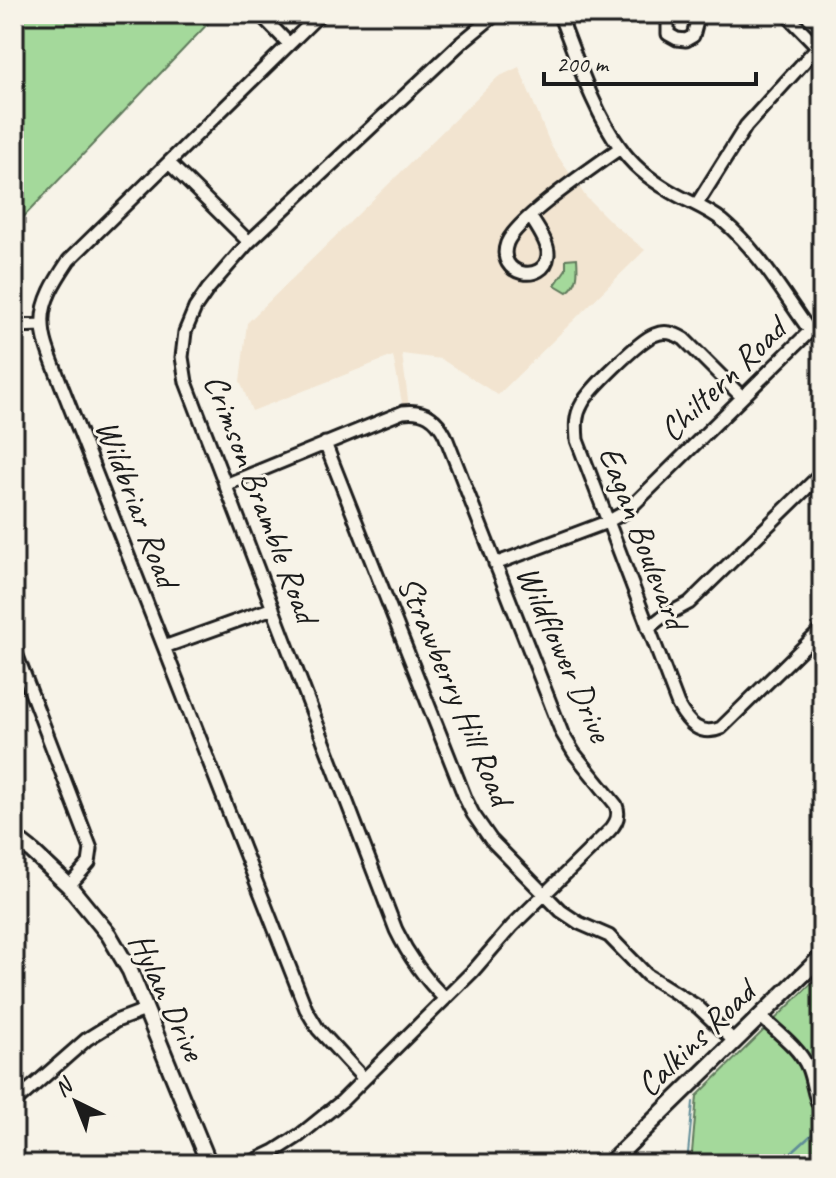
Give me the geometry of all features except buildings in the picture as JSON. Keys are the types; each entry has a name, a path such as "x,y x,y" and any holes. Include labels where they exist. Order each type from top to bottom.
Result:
{"main road":[{"name":"Hylan Drive","path":"14,837 69,886 109,935 130,971 209,1164"},
{"name":"Calkins Road","path":"609,1164 822,956"}],"street":[{"path":"260,14 289,44"},
{"path":"14,326 43,325 50,292 69,260 320,14"},
{"name":"Crimson Bramble Road","path":"445,999 418,969 396,930 186,382 182,344 189,319 201,297 249,242 462,42 496,14"},
{"path":"559,14 594,99 620,148 650,178 723,222 748,246 810,331"},
{"path":"672,14 668,34 686,40 693,36 699,14"},
{"path":"697,204 746,126 820,44 786,14"},
{"path":"530,216 548,255 535,273 524,275 514,270 507,261 505,250 509,238 521,223 530,216 620,148"},
{"path":"169,163 249,242"},
{"name":"Chiltern Road","path":"495,564 619,516 810,331 822,324"},
{"name":"Wildbriar Road","path":"43,325 53,362 306,1009 318,1029 364,1079"},
{"name":"Eagan Boulevard","path":"742,397 679,336 662,332 643,340 588,394 577,416 577,440 648,628 684,715 695,727 708,732 721,728 822,629"},
{"name":"Wildflower Drive","path":"225,485 403,412 418,411 430,415 445,435 562,733 574,753 616,805 618,812 613,827 364,1079 314,1125 275,1151 248,1164"},
{"name":"Strawberry Hill Road","path":"325,443 473,814 491,840 561,911 609,936 647,975 698,1007 734,1041"},
{"path":"648,628 689,603 822,473"},
{"path":"164,647 273,608"},
{"path":"14,648 91,849 89,863 69,886"},
{"path":"14,1103 87,1039 116,1021 145,1010"},
{"path":"760,1016 798,1052 807,1065 820,1104"}],"shaded area":[{"path":"519,67 551,146 586,197 645,250 498,395 441,359 402,354 409,407 403,408 393,356 252,411 240,381 247,323 498,77"}],"green space":[{"path":"21,14 217,14 14,227 14,40"},
{"path":"577,258 576,281 567,292 555,285 566,269 566,259"},
{"path":"822,973 822,1164 691,1164 697,1096"}],"waterway":[{"path":"687,1164 693,1102"},
{"path":"779,1164 822,1125"}]}
